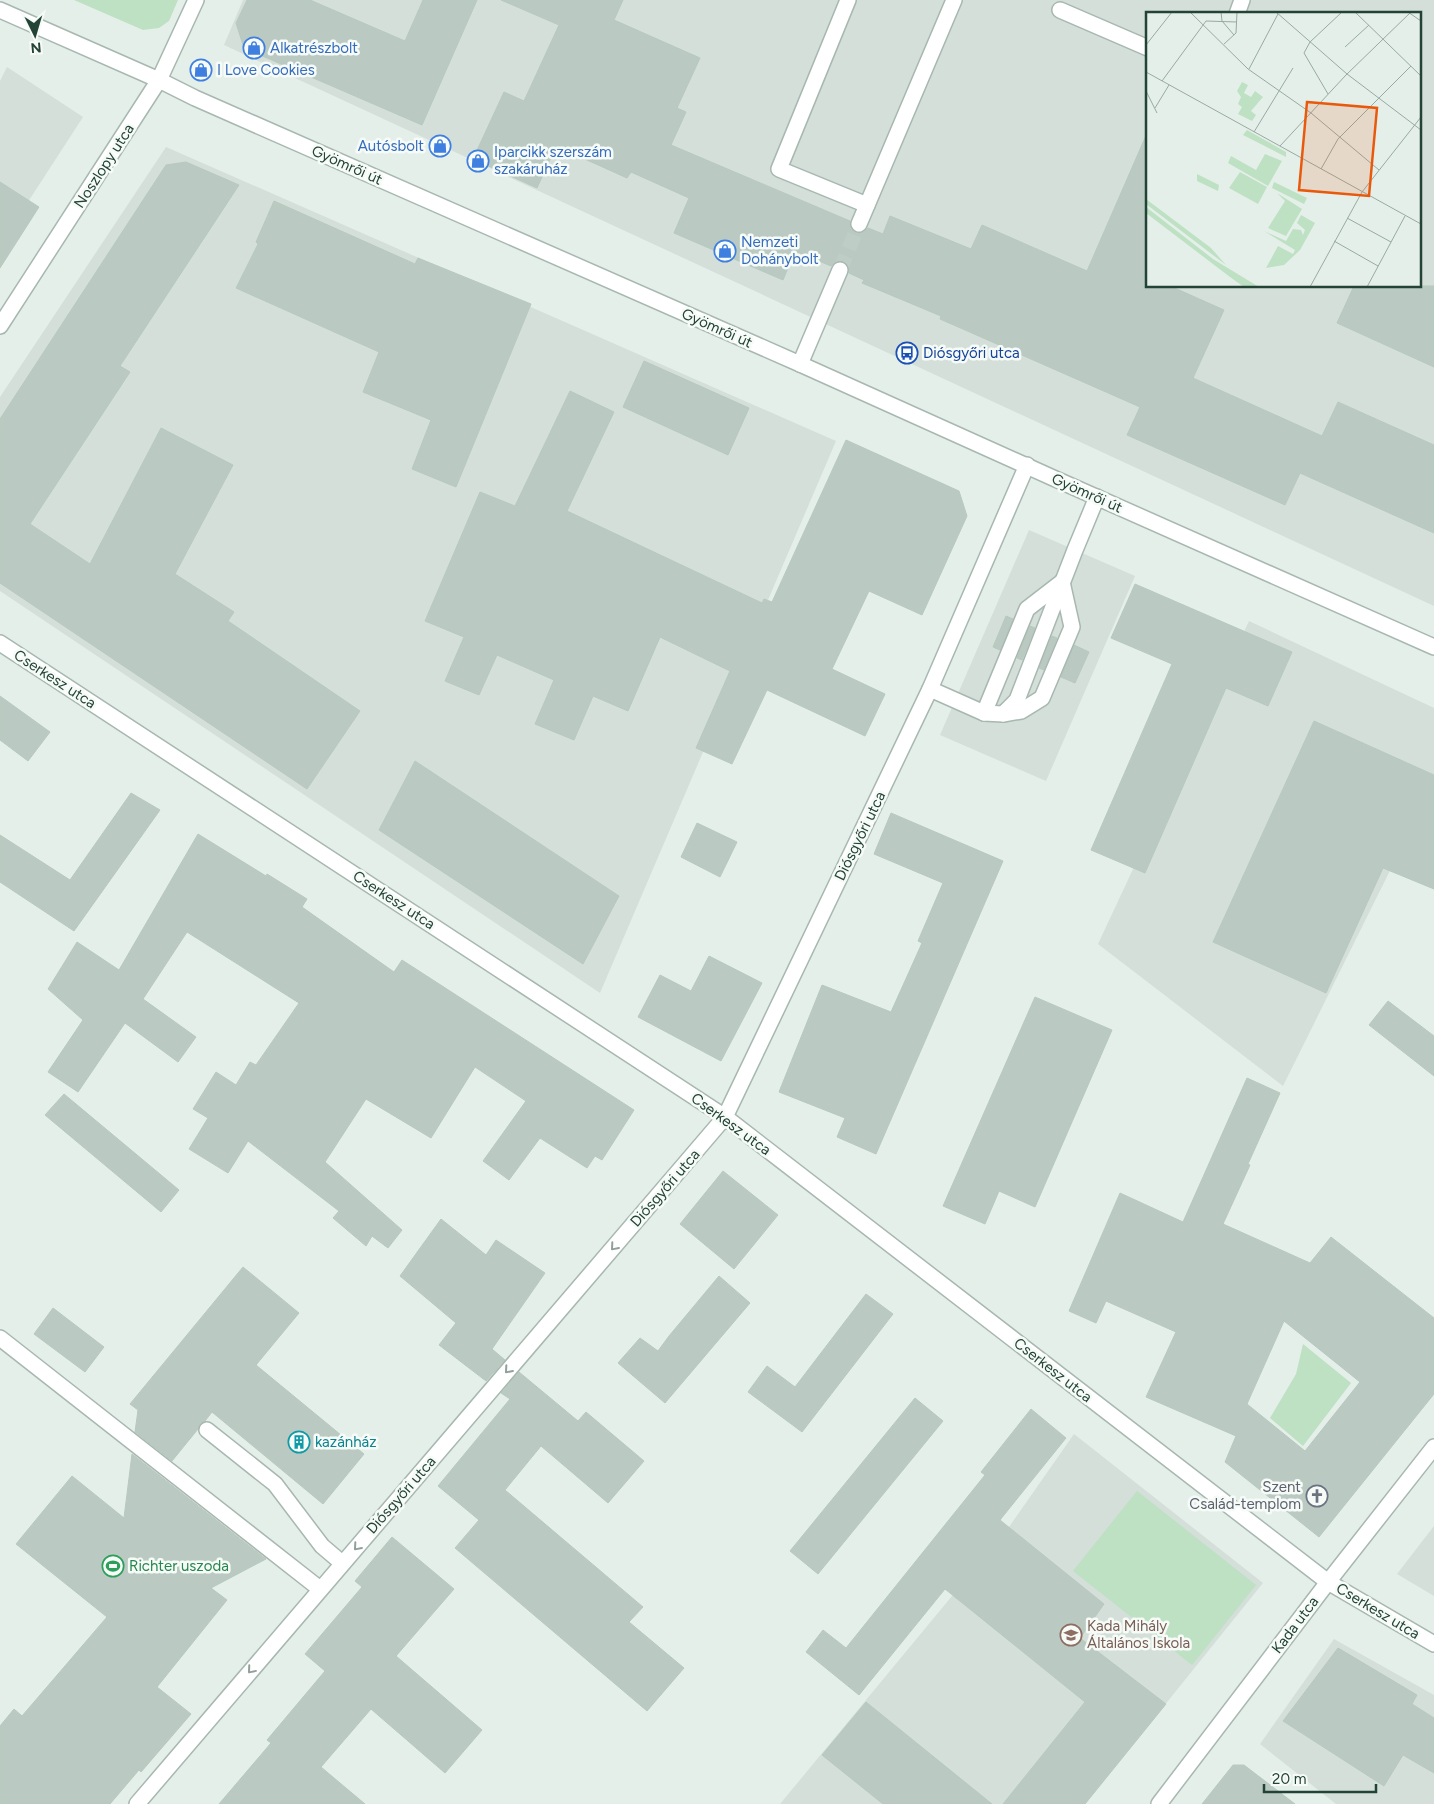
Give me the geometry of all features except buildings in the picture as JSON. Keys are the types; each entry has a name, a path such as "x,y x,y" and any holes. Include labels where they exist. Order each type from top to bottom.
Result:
{"street":[{"name":"Noszlopy utca","path":"0,326 159,80 196,0"},
{"path":"848,0 778,169 867,205"},
{"path":"859,224 954,0"},
{"path":"1238,12 1242,0"},
{"name":"Gyömrői út","path":"0,10 1434,647"},
{"path":"1060,10 1146,47"},
{"path":"800,364 840,270"},
{"name":"Diósgyőri utca","path":"137,1804 725,1117 930,689 1027,465"},
{"path":"1003,714 1017,700 1062,582 1098,498"},
{"path":"984,713 1027,609 1062,582"},
{"path":"930,689 984,713 1003,714 1021,711 1042,698 1072,627 1062,582"},
{"name":"Cserkesz utca","path":"0,643 725,1117 1328,1582 1434,1644"},
{"path":"0,1338 320,1589"},
{"path":"207,1430 274,1484 322,1546 342,1563"},
{"name":"Kada utca","path":"1159,1804 1328,1582 1434,1447"}],"shaded area":[{"path":"243,0 1434,0 1434,606 224,45"},
{"path":"7,67 83,117 0,245 0,81"},
{"path":"166,147 836,441 600,993 0,591 0,397"},
{"path":"1029,530 1135,576 1046,781 940,735"},
{"path":"1249,621 1434,708 1434,782 1283,1086 1098,944"},
{"name":"Kada Mihály Általános Iskola","path":"1074,1434 1263,1583 1085,1804 780,1804 1009,1527"},
{"path":"1434,1526 1434,1596 1397,1574"},
{"path":"1334,1639 1434,1695 1434,1804 1336,1804 1260,1744"}],"green space":[{"path":"74,0 178,0 169,21 159,28 143,30"},
{"path":"1303,1344 1351,1383 1303,1446 1270,1418 1296,1374"},
{"path":"1137,1491 1256,1585 1192,1665 1073,1571"}],"tunnel":[{"path":"840,270 859,224"}],"place":[{"name":"Alkatrészbolt","path":"254,48"},
{"name":"I Love Cookies","path":"201,70"},
{"name":"Autósbolt","path":"440,146"},
{"name":"Iparcikk szerszám szakáruház","path":"478,161"},
{"name":"Nemzeti Dohánybolt","path":"725,251"},
{"name":"Diósgyőri utca","path":"907,353"},
{"name":"kazánház","path":"299,1442"},
{"name":"Szent Család-templom","path":"1317,1496"},
{"name":"Richter uszoda","path":"113,1566"},
{"name":"Kada Mihály Általános Iskola","path":"1071,1635"}]}
